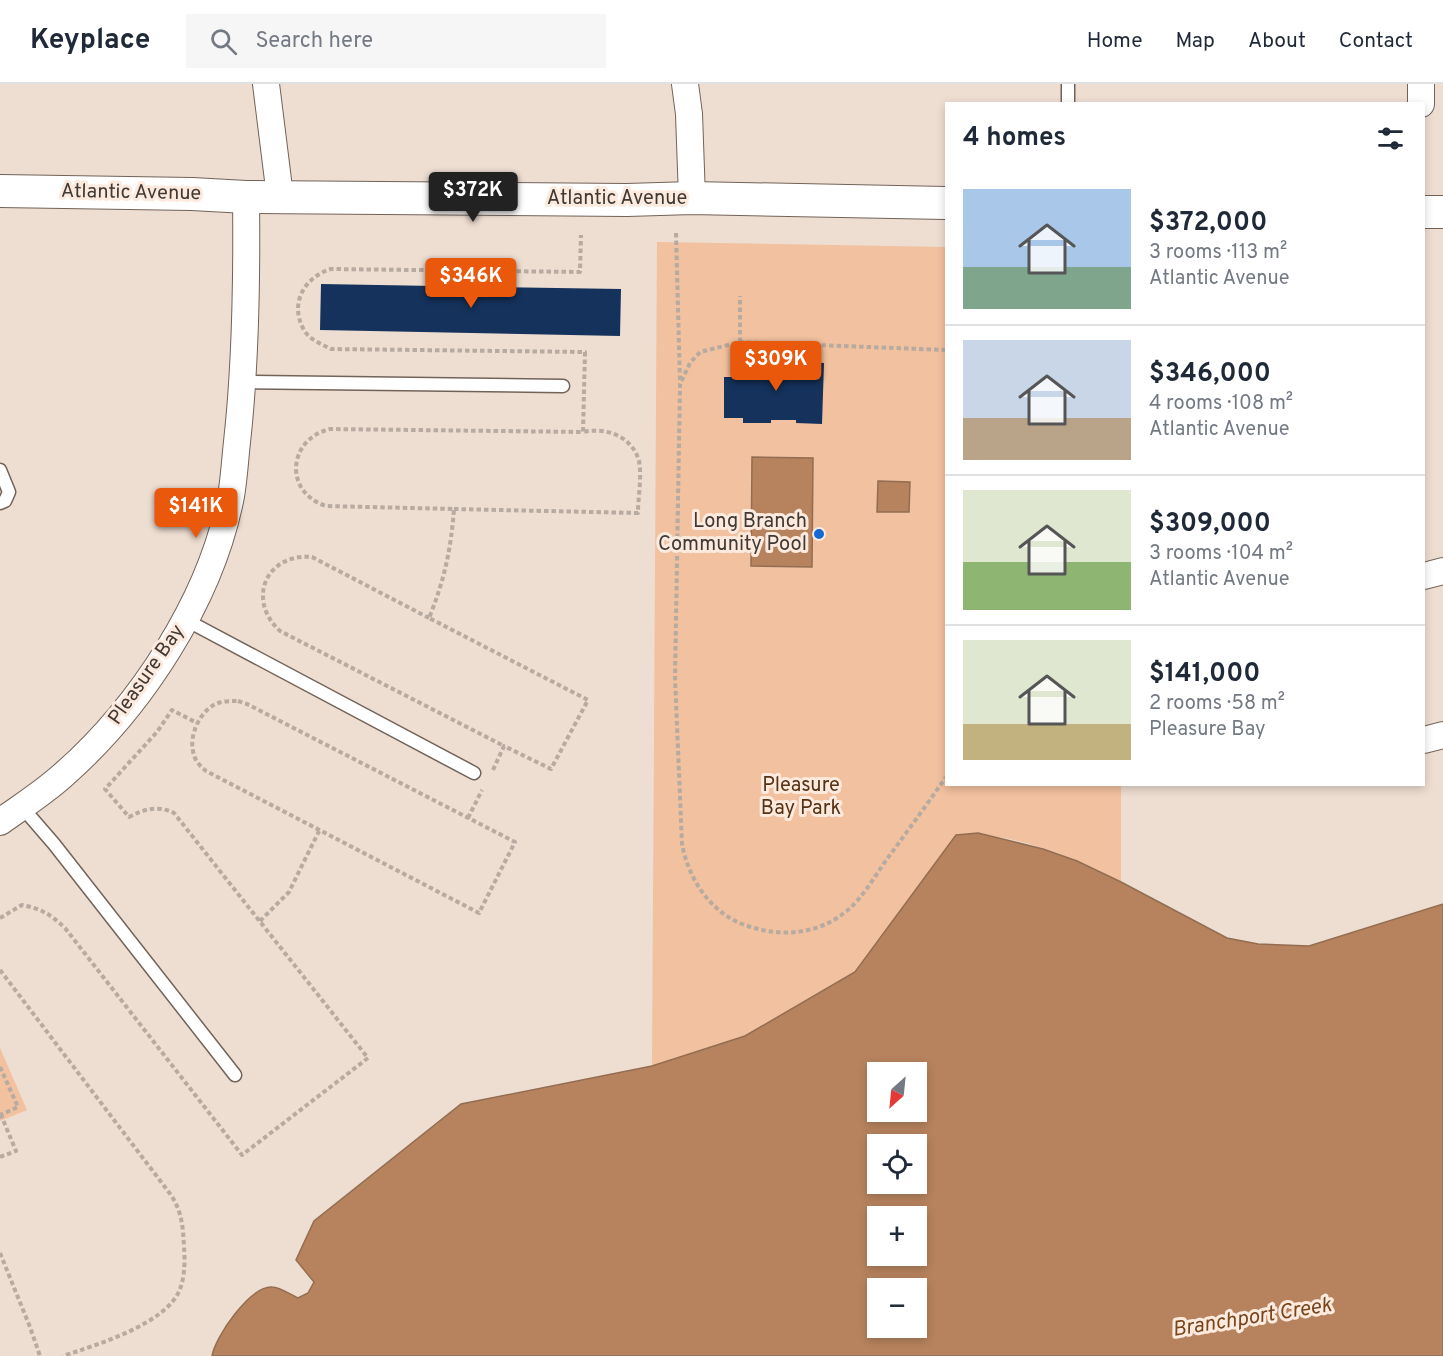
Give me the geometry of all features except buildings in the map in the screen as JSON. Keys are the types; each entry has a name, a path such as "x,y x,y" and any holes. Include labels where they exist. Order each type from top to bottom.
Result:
{"street":[{"path":"266,84 280,196"},
{"path":"685,84 692,198"},
{"path":"1421,84 1421,102"},
{"name":"Atlantic Avenue","path":"0,190 246,197 627,200 692,198 945,203"},
{"name":"Pleasure Bay","path":"0,822 61,778 102,739 137,696 186,620 217,545 231,497 244,382 246,197"},
{"path":"1425,212 1443,212"},
{"path":"1425,576 1443,571"},
{"path":"1425,740 1443,735"}],"lane":[{"path":"1068,84 1068,102"},
{"path":"244,382 563,386"},
{"path":"0,470 9,492 5,501 0,503"},
{"path":"186,620 474,773"},
{"path":"22,807 54,844 235,1075"}],"path":[{"path":"676,233 680,384 675,678 682,844 692,877 702,893 738,922 772,933 814,930 839,916 854,903 945,778"},
{"path":"581,235 580,272 331,269 314,276 307,282 298,301 298,312 304,331 312,339 331,349 585,352 583,432"},
{"path":"740,296 740,342"},
{"path":"680,384 690,363 700,352 740,342 945,350"},
{"path":"330,429 583,432 593,430 615,433 631,446 639,464 638,513 327,506 316,503 303,491 296,471 296,461 311,438 318,432 330,429"},
{"path":"429,618 450,554 454,509"},
{"path":"301,556 312,557 429,618 588,700 551,770 280,631 266,613 263,591 272,570 281,563 301,556"},
{"path":"238,701 247,704 515,842 479,913 206,771 194,757 192,749 197,723 209,708 219,702 238,701"},
{"path":"0,918 22,905 50,914 65,928 242,1155 368,1058 174,813 165,808 152,808 129,817 105,789 157,732 172,710 197,723"},
{"path":"489,777 504,746"},
{"path":"468,818 483,788"},
{"path":"260,921 289,892 319,831"},
{"path":"0,970 171,1195 183,1221 183,1272 180,1288 172,1303 117,1338 63,1356"},
{"path":"0,1067 18,1107 0,1115 16,1151 0,1157"},
{"path":"0,1253 40,1356"}],"green space":[{"name":"Pleasure Bay Park","path":"657,242 945,247 945,786 1121,786 1121,882 1061,855 1020,842 999,837 956,835 855,972 745,1036 652,1066"},
{"path":"0,1048 27,1110 0,1121"}],"water":[{"path":"752,457 813,458 812,567 751,566"},
{"path":"878,481 910,482 909,512 877,512"},
{"name":"Branchport Creek","path":"978,833 1043,849 1077,861 1227,938 1258,944 1309,946 1443,904 1443,1356 212,1356 220,1337 235,1314 244,1303 263,1289 275,1287 298,1298 308,1293 314,1282 296,1260 314,1221 461,1104 652,1066 745,1036 855,972 956,835"}],"place":[{"name":"Long Branch Community Pool","path":"819,534"}]}
